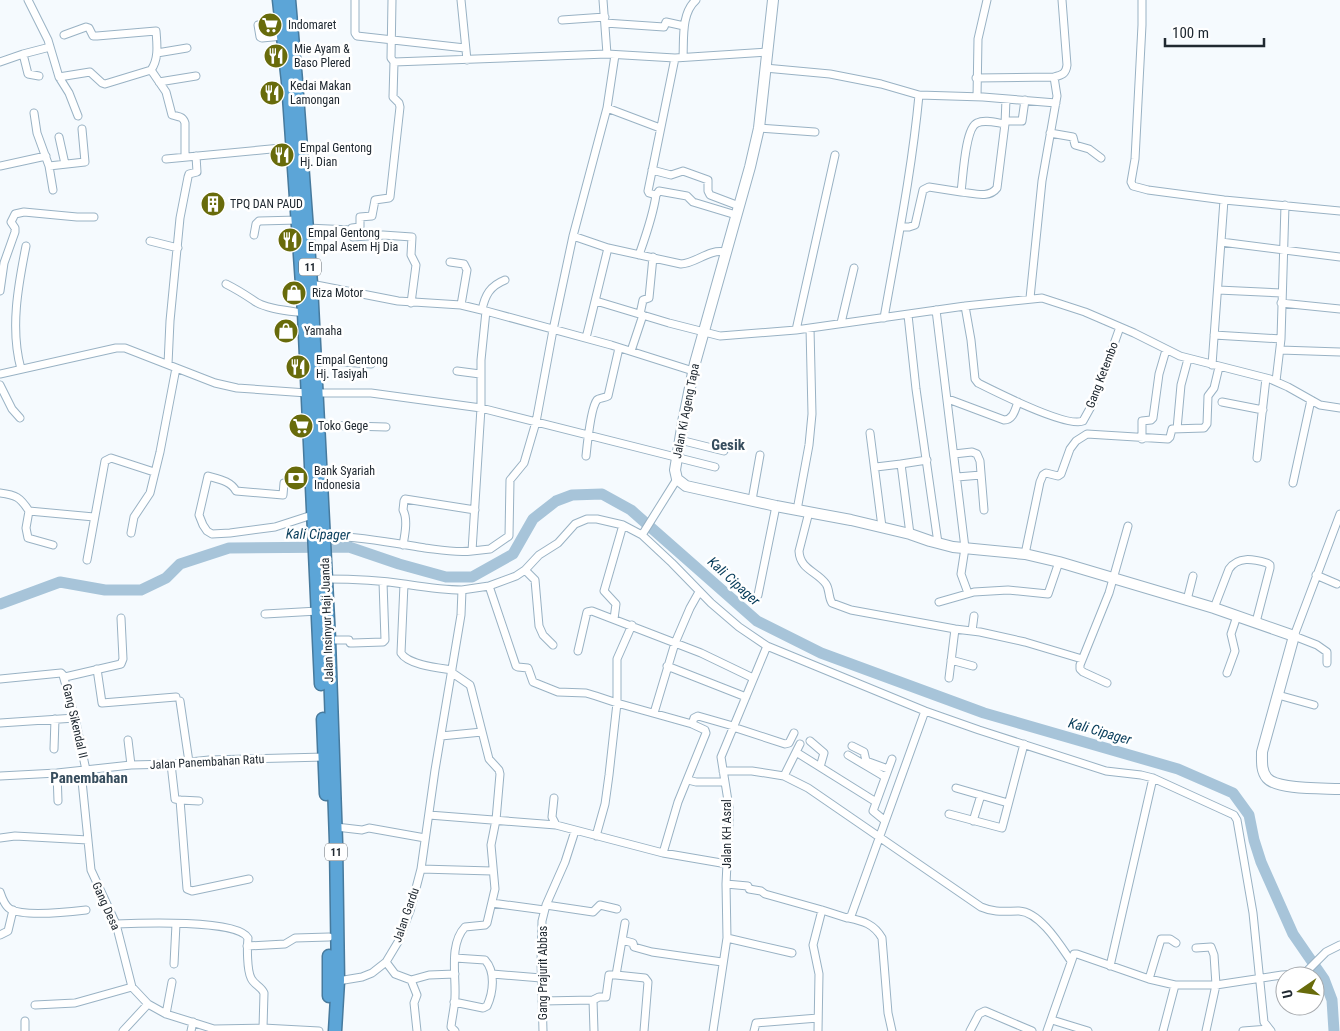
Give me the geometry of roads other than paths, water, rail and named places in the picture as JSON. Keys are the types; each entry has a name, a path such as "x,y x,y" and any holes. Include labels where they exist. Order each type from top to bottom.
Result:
{"highway":[{"name":"Jalan Insinyur Haji Juanda","path":"279,0 283,36 290,58"},
{"name":"Jalan Insinyur Haji Juanda","path":"289,0 290,58 302,224 304,313 317,425 324,532 320,562 318,612 325,674 336,827 332,842 328,1031"},
{"name":"Jalan Insinyur Haji Juanda","path":"292,82 292,147 311,284 315,360 312,393 312,515 324,532"},
{"name":"Jalan Insinyur Haji Juanda","path":"320,562 326,579 329,640 325,674 325,757 332,842 338,980 335,1031"}],"street":[{"path":"28,0 48,40 60,77 78,116"},
{"path":"355,0 356,35 465,48"},
{"path":"352,231 352,228 360,227 361,217 371,217 375,200 389,198 400,105 393,97 392,0"},
{"path":"461,0 467,60"},
{"path":"603,0 607,54"},
{"path":"696,0 690,6 684,26 679,58 660,128 648,191 649,193 656,194 659,191 684,195 693,202 704,206 737,210"},
{"name":"Jalan Ki Ageng Tapa","path":"677,479 675,470 677,456 693,371 759,128 773,0"},
{"path":"977,97 978,38 987,0"},
{"path":"976,78 1054,77 1064,74 1066,70 1062,0"},
{"path":"1142,0 1135,149 1131,182 1135,187 1224,200 1340,211"},
{"path":"562,20 605,20 664,27 666,22 684,26"},
{"path":"258,26 260,37 262,38 283,36"},
{"path":"60,77 90,72 105,84 151,70 157,53 156,31 94,36 89,28 86,27 64,35"},
{"path":"0,62 50,47"},
{"path":"157,53 187,48"},
{"path":"394,62 607,54 679,58 767,52"},
{"path":"23,54 28,74 39,76"},
{"path":"324,532 331,536 360,538 461,553 490,549 509,536 510,480 524,463 536,422 573,236 607,108 615,55"},
{"path":"765,68 830,74 881,84 919,95 1056,103"},
{"path":"151,70 166,92 172,116 182,117 186,123 185,157"},
{"path":"159,82 196,76"},
{"path":"1030,298 1042,182 1056,103 1057,93 1054,77"},
{"path":"884,318 916,127 919,95"},
{"path":"900,227 915,225 925,188 991,194 997,188 1006,99"},
{"path":"961,192 968,137 974,125 980,122 1022,121 1025,100"},
{"path":"607,108 660,128"},
{"path":"34,113 37,133 49,166 53,190"},
{"path":"759,128 815,132"},
{"path":"49,166 85,162 82,129"},
{"path":"1050,133 1073,137 1075,145 1090,149 1101,158"},
{"path":"59,137 65,164"},
{"path":"166,159 292,147"},
{"path":"796,330 835,155"},
{"path":"0,166 46,156"},
{"path":"168,364 170,322 184,194 189,174 197,173 198,171 196,156"},
{"path":"652,170 671,175 684,171 706,179 709,182 709,194 704,206"},
{"path":"640,255 656,194"},
{"path":"709,194 737,210"},
{"path":"1025,554 1043,475 1046,473 1058,476 1061,474 1068,454 1076,441 1083,436 1090,434 1142,439 1168,439 1171,430 1202,428 1206,426 1208,396 1214,388 1214,335 1224,200"},
{"path":"1276,381 1281,340 1285,205"},
{"path":"0,291 4,263 15,232 11,222 16,214 24,212 94,217"},
{"path":"254,234 256,224 259,221 302,224 352,231"},
{"path":"352,231 353,237 383,235 412,237 411,254 416,265 411,303"},
{"path":"573,236 608,248 681,264 688,263 713,251 725,252"},
{"path":"150,241 178,248"},
{"path":"1222,242 1340,257"},
{"path":"20,369 16,342 16,305 26,246"},
{"path":"586,338 608,248"},
{"path":"631,351 643,300 649,298 653,257"},
{"path":"450,262 464,264 467,270 461,305"},
{"path":"841,323 854,268"},
{"path":"472,551 481,408 480,374 484,300 489,290 505,280"},
{"path":"226,284 267,306 304,313"},
{"path":"311,284 411,303 461,305 484,310 631,351 693,371"},
{"path":"1218,290 1282,293"},
{"path":"596,301 720,336 796,330 965,306 1042,298 1120,327 1188,359 1276,381 1320,405 1340,408"},
{"path":"1281,303 1340,310"},
{"path":"948,399 1004,420 1010,418 1018,402 978,383 975,379 965,306"},
{"path":"936,310 965,548 962,579 968,593"},
{"path":"908,314 916,389 938,543"},
{"name":"Gang Ketembo","path":"1018,402 1064,420 1082,422 1092,406 1120,327"},
{"path":"797,510 809,445 812,414 810,328"},
{"path":"1214,335 1281,340"},
{"path":"0,374 116,348 124,348 215,383 237,388 312,393 371,393 481,408 715,467"},
{"path":"586,456 597,400 608,396 619,348"},
{"path":"1142,439 1142,421 1153,418 1159,374 1166,350"},
{"path":"1280,350 1340,352"},
{"path":"1177,429 1179,397 1188,359"},
{"path":"315,360 371,364"},
{"path":"131,533 134,518 150,493 176,368"},
{"path":"456,371 480,374"},
{"path":"1256,458 1266,378"},
{"path":"0,385 12,409 20,418"},
{"path":"1292,483 1311,400"},
{"path":"1222,402 1263,410"},
{"path":"317,425 386,427"},
{"path":"870,433 876,468 882,527"},
{"path":"680,440 724,451"},
{"path":"954,454 975,452 980,461 984,510"},
{"path":"752,500 760,455"},
{"path":"87,560 94,517 107,460 117,459 153,477"},
{"path":"876,468 927,460"},
{"path":"901,464 910,534"},
{"path":"957,476 981,475"},
{"path":"311,483 284,483 283,495 236,491 234,486 208,476 199,516 207,531 212,534 275,527 312,515"},
{"path":"643,534 677,479 686,486 882,527 938,543 965,548 1025,554 1054,561 1214,608 1294,636 1317,645 1327,652 1327,663"},
{"path":"0,493 14,495 23,502 29,511 26,528 28,538 53,545"},
{"path":"403,545 406,527 403,510 405,499 475,510"},
{"path":"758,595 776,506"},
{"path":"29,511 94,517"},
{"path":"809,512 799,551 800,557 802,563 824,582 832,603 851,610 1025,642 1082,659"},
{"path":"1340,514 1294,636 1262,752 1262,767 1266,778 1271,782 1283,786 1340,789"},
{"path":"326,579 404,584 437,590 462,590 489,586 511,579 525,570 535,558 558,543 569,529 578,523 590,519 623,526 643,534 700,592 739,628 768,646 925,710 1106,771 1153,778 1228,811 1237,820 1253,913 1264,1022 1270,1030"},
{"path":"614,619 616,604 604,591 623,526"},
{"path":"1107,683 1080,669 1082,659 1102,611 1128,526"},
{"path":"1214,608 1228,569 1232,564 1242,560 1267,563 1270,565 1270,568 1256,622"},
{"path":"939,602 968,593 1008,590 1048,594 1054,561"},
{"path":"525,570 535,580 539,626 543,634 553,645"},
{"path":"1316,575 1337,584"},
{"path":"1187,600 1193,576"},
{"path":"329,640 349,640 352,643 383,642 385,640 383,582"},
{"path":"404,584 401,653 404,658 410,661 452,671 470,685 489,761 500,771 496,820 491,845 494,889 492,903 487,923 485,925 468,926 463,929 456,945 451,1027 455,1031"},
{"path":"489,586 516,666 518,668 528,668 533,682 558,692 586,693 692,724 705,730 706,733 678,803 663,853"},
{"name":"Jalan Gardu","path":"338,980 362,977 386,962 398,942 404,926 421,869 461,615 462,590"},
{"path":"654,713 675,643 690,608 700,592"},
{"path":"578,651 587,612 592,611 701,653 753,678"},
{"path":"265,614 318,612"},
{"path":"972,631 974,616"},
{"path":"1227,673 1235,651 1231,634 1237,616"},
{"path":"0,679 63,675 121,664 123,659 121,618"},
{"path":"596,836 607,792 617,703 617,658 632,625"},
{"path":"949,678 955,629"},
{"name":"Jalan KH Asral","path":"713,1031 727,938 726,884 729,822 721,757 768,646"},
{"path":"952,660 973,666"},
{"path":"667,666 746,697"},
{"path":"97,669 102,702 178,699 189,762"},
{"name":"Gang Sikendal II","path":"63,675 75,718 83,770"},
{"path":"1278,695 1314,705"},
{"path":"848,918 857,899 925,710"},
{"path":"692,724 694,718 698,716 785,744 789,743 794,733"},
{"path":"0,723 75,718"},
{"path":"54,749 55,720"},
{"path":"441,736 482,732"},
{"path":"128,740 131,765"},
{"path":"810,741 824,753 820,767"},
{"path":"784,776 800,744"},
{"path":"949,814 1002,828 1024,744"},
{"path":"852,746 864,752"},
{"path":"796,752 876,802"},
{"path":"860,762 864,752"},
{"path":"864,752 866,761 888,769"},
{"path":"848,755 885,777"},
{"name":"Jalan Panembahan Ratu","path":"0,776 209,760 325,757"},
{"path":"884,820 873,811 892,759"},
{"path":"171,764 175,798 180,800 198,800"},
{"name":"Gang Desa","path":"83,770 91,870 116,924 132,987 148,1004 166,1014 220,1030 263,1028 319,1031"},
{"path":"723,771 752,771 784,776 808,788 981,906 998,912 1018,911 1032,914 1071,961"},
{"path":"57,773 58,801"},
{"path":"1110,966 1153,778"},
{"path":"688,780 696,782 724,782"},
{"path":"956,788 1008,803"},
{"path":"973,821 981,796"},
{"path":"554,798 552,817 556,825"},
{"path":"180,800 187,889 192,891 249,879"},
{"path":"429,815 556,825 663,853 727,864"},
{"path":"336,827 362,830 369,828 425,838"},
{"name":"Gang Prajurit Abbas","path":"544,1031 541,978 542,921 545,907 565,862 575,831"},
{"path":"0,838 15,836 88,840"},
{"path":"421,869 492,871"},
{"path":"726,884 748,886 749,889 761,891 765,894 869,923 882,938 888,1013 892,1031"},
{"path":"0,892 6,906 12,910 43,913 86,910"},
{"path":"492,903 593,912 600,905 617,909"},
{"path":"0,935 8,930 12,910"},
{"path":"818,1031 819,974 813,945 822,910"},
{"path":"616,975 625,923"},
{"path":"116,924 215,925 234,929 247,935 250,975 264,993 263,1028"},
{"path":"174,964 176,924"},
{"path":"247,946 285,944 295,938 329,937"},
{"path":"727,938 792,953"},
{"path":"1149,979 1161,939 1170,939 1176,944"},
{"path":"622,940 633,943 634,947 652,952 722,962"},
{"path":"1312,966 1324,954 1340,945"},
{"path":"1196,948 1211,947 1213,950 1216,985 1206,1031"},
{"path":"1047,1031 1074,954 1149,979 1175,985 1216,985 1275,977"},
{"path":"454,1002 483,1008 487,1006 491,995 492,974 485,960 455,958"},
{"path":"386,962 395,974 411,980 420,977 455,974"},
{"path":"492,974 541,978"},
{"path":"543,1001 593,1000 599,997 606,997 609,976 645,978 648,982 644,1031"},
{"path":"411,980 417,995 414,1003 417,1031"},
{"path":"166,1014 172,982"},
{"path":"1163,1031 1175,985"},
{"path":"35,1005 75,1003 132,987"},
{"path":"593,1000 594,1031"},
{"path":"123,1031 148,1004"},
{"path":"970,1031 979,1014 985,1012 1032,1031"},
{"path":"754,1031 756,1023 818,1018"},
{"path":"1052,1020 1087,1031"},
{"path":"25,1021 25,1031"},
{"path":"192,1031 193,1022"},
{"path":"1243,1031 1270,1030"}],"waterway":[{"name":"Kali Cipager","path":"0,604 60,582 105,590 141,590 166,578 180,564 229,548 349,547 446,577 472,577 513,554 533,519 556,501 572,495 602,494 631,510 757,621 821,653 984,713 1178,769 1233,793 1249,815 1261,862 1293,934 1324,979 1332,1000 1334,1031"}],"place":[{"name":"Indomaret","path":"270,25"},
{"name":"Mie Ayam & Baso Plered","path":"276,56"},
{"name":"Kedai Makan Lamongan","path":"272,93"},
{"name":"Empal Gentong Hj. Dian","path":"282,155"},
{"name":"TPQ DAN PAUD","path":"213,204"},
{"name":"Empal Gentong Empal Asem Hj Dia","path":"290,240"},
{"name":"Riza Motor","path":"294,293"},
{"name":"Yamaha","path":"286,331"},
{"name":"Empal Gentong Hj. Tasiyah","path":"298,367"},
{"name":"Toko Gege","path":"301,426"},
{"name":"Bank Syariah Indonesia","path":"296,478"}],"district":[{"name":"Gesik","path":"728,445"},
{"name":"Panembahan","path":"89,778"}]}
